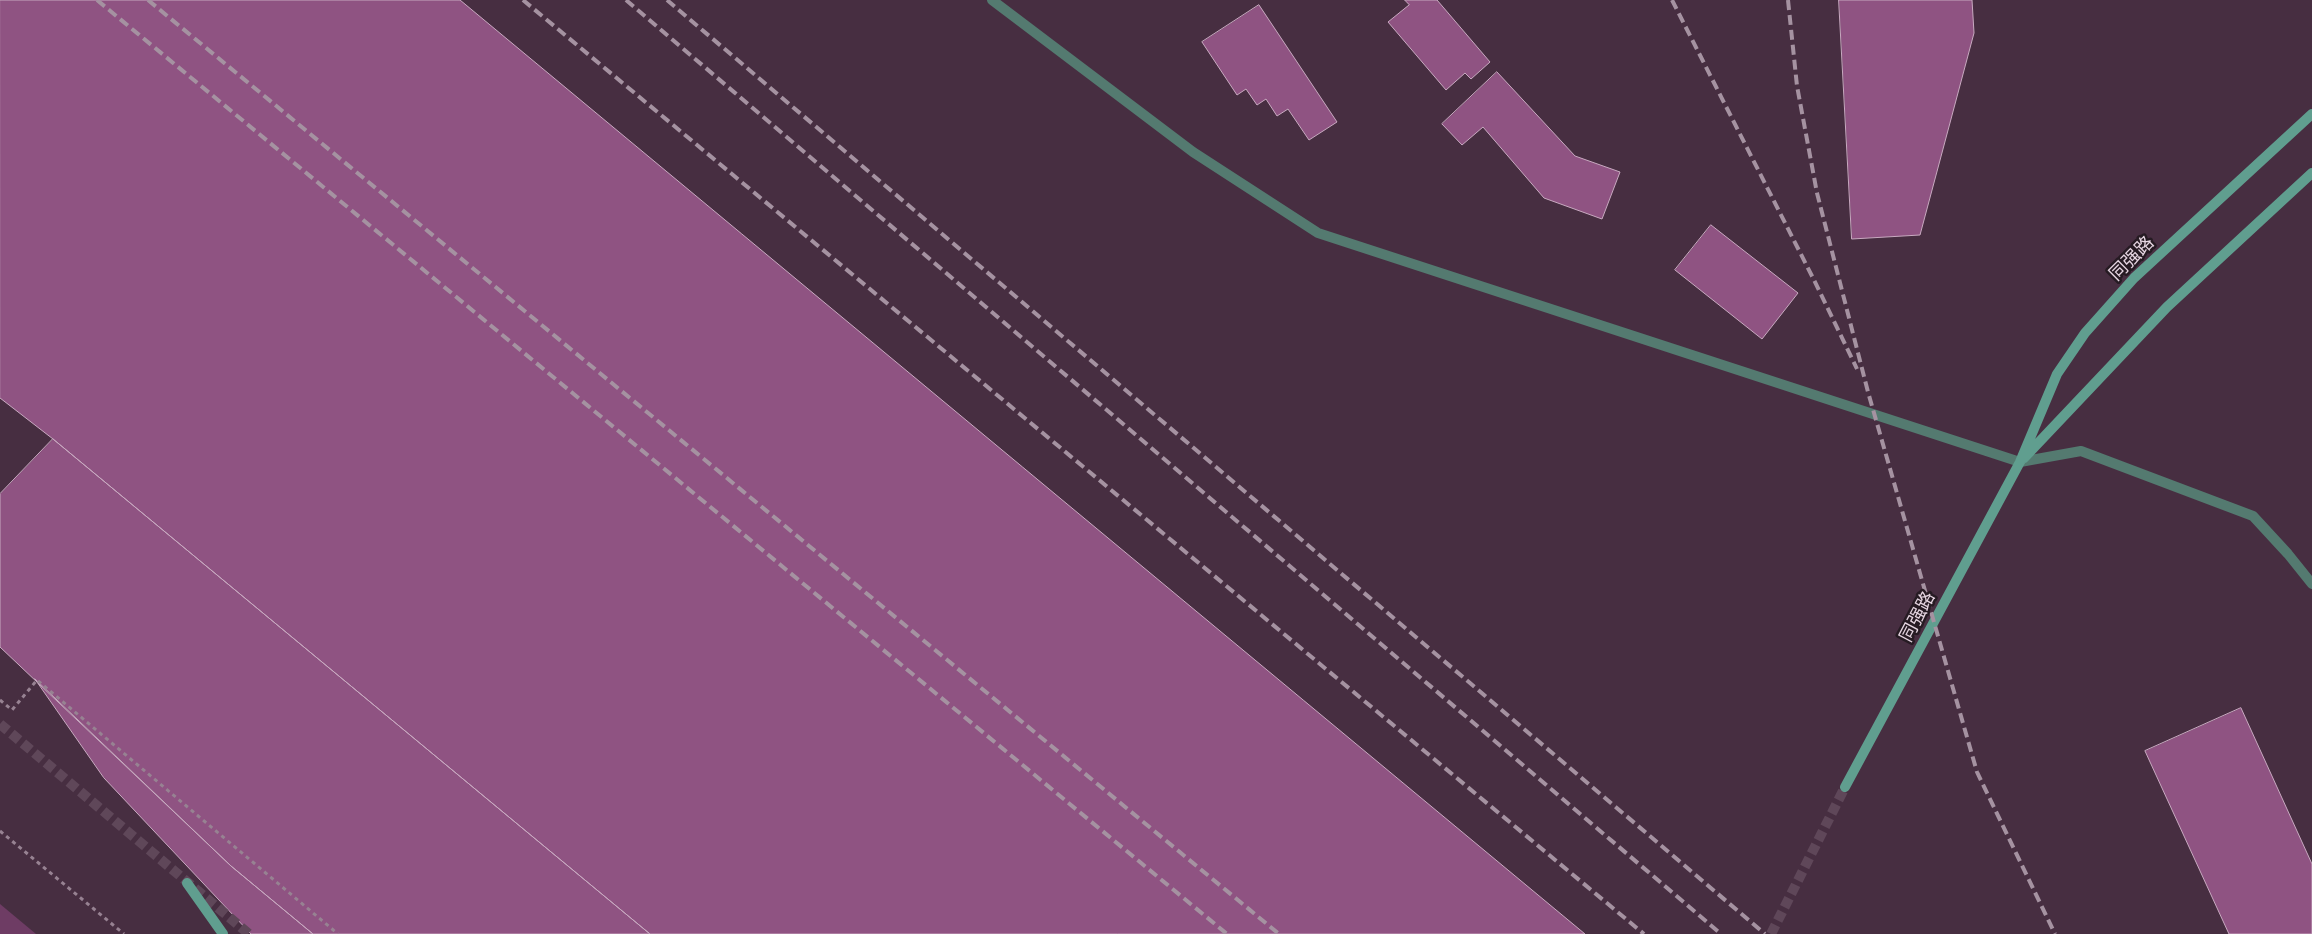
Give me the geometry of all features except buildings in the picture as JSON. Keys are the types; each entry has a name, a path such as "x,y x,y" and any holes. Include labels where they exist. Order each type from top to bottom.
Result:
{"main road":[{"name":"同强路","path":"1846,787 2020,462 2057,374 2085,333 2134,278 2312,114"},
{"name":"同强路","path":"2020,462 2167,307 2312,173"},
{"path":"187,883 223,934"}],"street":[{"path":"992,0 1194,152 1318,234 2020,462 2081,451 2253,516 2288,554 2312,584"}],"path":[{"path":"0,700 12,710 36,680 338,934"},
{"path":"0,831 124,934"}],"shaded area":[{"path":"0,904 36,934 0,934"}],"tunnel":[{"path":"0,724 249,934"},
{"path":"1771,934 1845,787"}],"railway":[{"path":"97,0 1227,934"},
{"path":"148,0 1279,934"},
{"path":"523,0 1644,934"},
{"path":"626,0 1721,934"},
{"path":"667,0 1765,934"},
{"path":"1672,0 1857,369"},
{"path":"1788,0 1797,86 1817,193 1868,392 1977,772 2055,934"}]}
